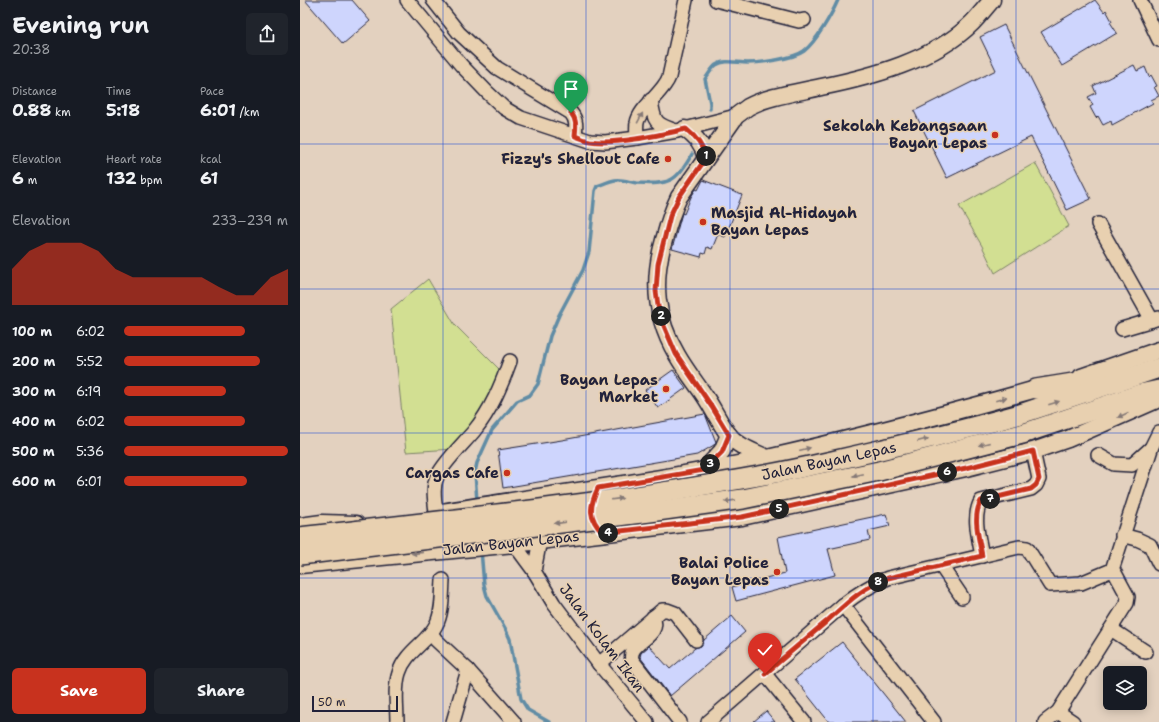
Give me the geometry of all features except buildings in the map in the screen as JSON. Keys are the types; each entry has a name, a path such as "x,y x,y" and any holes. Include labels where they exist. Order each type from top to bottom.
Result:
{"highway":[{"path":"1036,389 1095,379 1159,364"},
{"name":"Jalan Bayan Lepas","path":"300,537 654,494 759,476 876,451 964,430 1017,415 1159,368"},
{"name":"Jalan Bayan Lepas","path":"300,555 634,514 743,499 879,470 1022,434 1140,394 1159,390"}],"main road":[{"path":"767,458 744,447 729,435 676,354 661,319 656,291 659,258 670,216 679,197 736,116 748,107 766,100 885,71 921,56 954,37 971,24 992,0"},
{"path":"681,130 699,141 704,149 706,158"},
{"name":"Jalan Bayan Lepas","path":"300,533 598,488 767,458 936,417 1081,377 1159,350"},
{"name":"Jalan Bayan Lepas","path":"300,565 514,544 742,517 966,468 1033,451 1068,439 1159,399"},
{"path":"704,470 722,452 729,435"},
{"path":"598,488 592,503 591,515 594,523 603,533"},
{"path":"572,492 579,497 584,508 583,522 577,536"},
{"path":"300,526 322,523 356,524"}],"street":[{"path":"407,0 461,66 504,108 521,118 590,141 605,142 681,130 736,116"},
{"path":"432,0 459,33 497,68 571,113 575,118 575,136"},
{"path":"637,138 636,123 638,119 651,100 665,86 669,76 686,0"},
{"path":"716,0 799,21 804,20"},
{"path":"1140,0 1159,40"},
{"path":"651,100 656,121 661,126 681,130"},
{"path":"1098,224 1156,319 1122,328"},
{"path":"436,513 434,487 437,476 475,430 490,408 504,379 510,361"},
{"path":"1112,570 1122,535 1152,446 1159,432"},
{"path":"1098,455 1114,464 1132,465 1152,446"},
{"path":"982,556 976,518 978,506 981,501 1031,489 1036,485 1039,479 1033,451"},
{"path":"1122,535 1137,539 1150,545 1159,564"},
{"path":"534,571 540,540"},
{"name":"Jalan Kolam Ikan","path":"514,544 534,571 554,604 599,664 647,722"},
{"path":"708,722 864,589 874,583 888,578 1019,547 1027,548 1050,584 1081,583 1112,570"},
{"path":"940,566 962,598"},
{"path":"1045,722 1058,712 1128,600 1128,597 1112,570"},
{"path":"397,722 397,684 400,670 407,658 436,626 439,617 443,580"},
{"path":"844,606 934,722"},
{"path":"599,664 662,610 675,613 696,640"},
{"path":"653,617 655,622 653,630 632,650 630,655 632,660 680,722"},
{"path":"1111,629 1146,652"},
{"path":"431,633 468,670 514,722"},
{"path":"453,722 468,670"},
{"path":"765,674 804,722"},
{"path":"1058,712 1073,722"}],"green space":[{"path":"1035,163 1069,226 995,273 982,246 959,206"},
{"path":"428,279 455,325 501,371 477,419 453,449 406,452 391,309"}],"waterway":[{"path":"710,109 705,79 716,65 723,62 747,63 768,61 799,54 809,47 818,35 828,20 838,0"},
{"path":"477,502 475,472 477,463 492,430 517,401 530,395 538,384 550,336 559,315 583,270 589,252 595,191 597,186 610,181 618,180 637,183 657,183 671,180 682,171 692,154"},
{"path":"481,550 484,585 487,596 510,639 521,699 528,710 549,722"}],"place":[{"name":"Sekolah Kebangsaan Bayan Lepas","path":"995,135"},
{"name":"Fizzy's Shellout Cafe","path":"668,159"},
{"name":"Masjid Al-Hidayah Bayan Lepas","path":"703,222"},
{"name":"Bayan Lepas Market","path":"666,389"},
{"name":"Cargas Cafe","path":"507,473"},
{"name":"Balai Police Bayan Lepas","path":"777,572"}],"route":[{"path":"571,113 575,118 575,136 590,141 605,142 686,129 699,141 704,149 706,158 679,197 670,216 660,252 656,291 661,319 676,354 729,435 722,452 704,470 598,488 592,503 591,515 594,523 603,533 742,517 966,468 1033,451 1039,479 1036,485 1031,489 981,501 978,506 976,518 982,556 888,578 874,583 864,589 765,674"}]}
